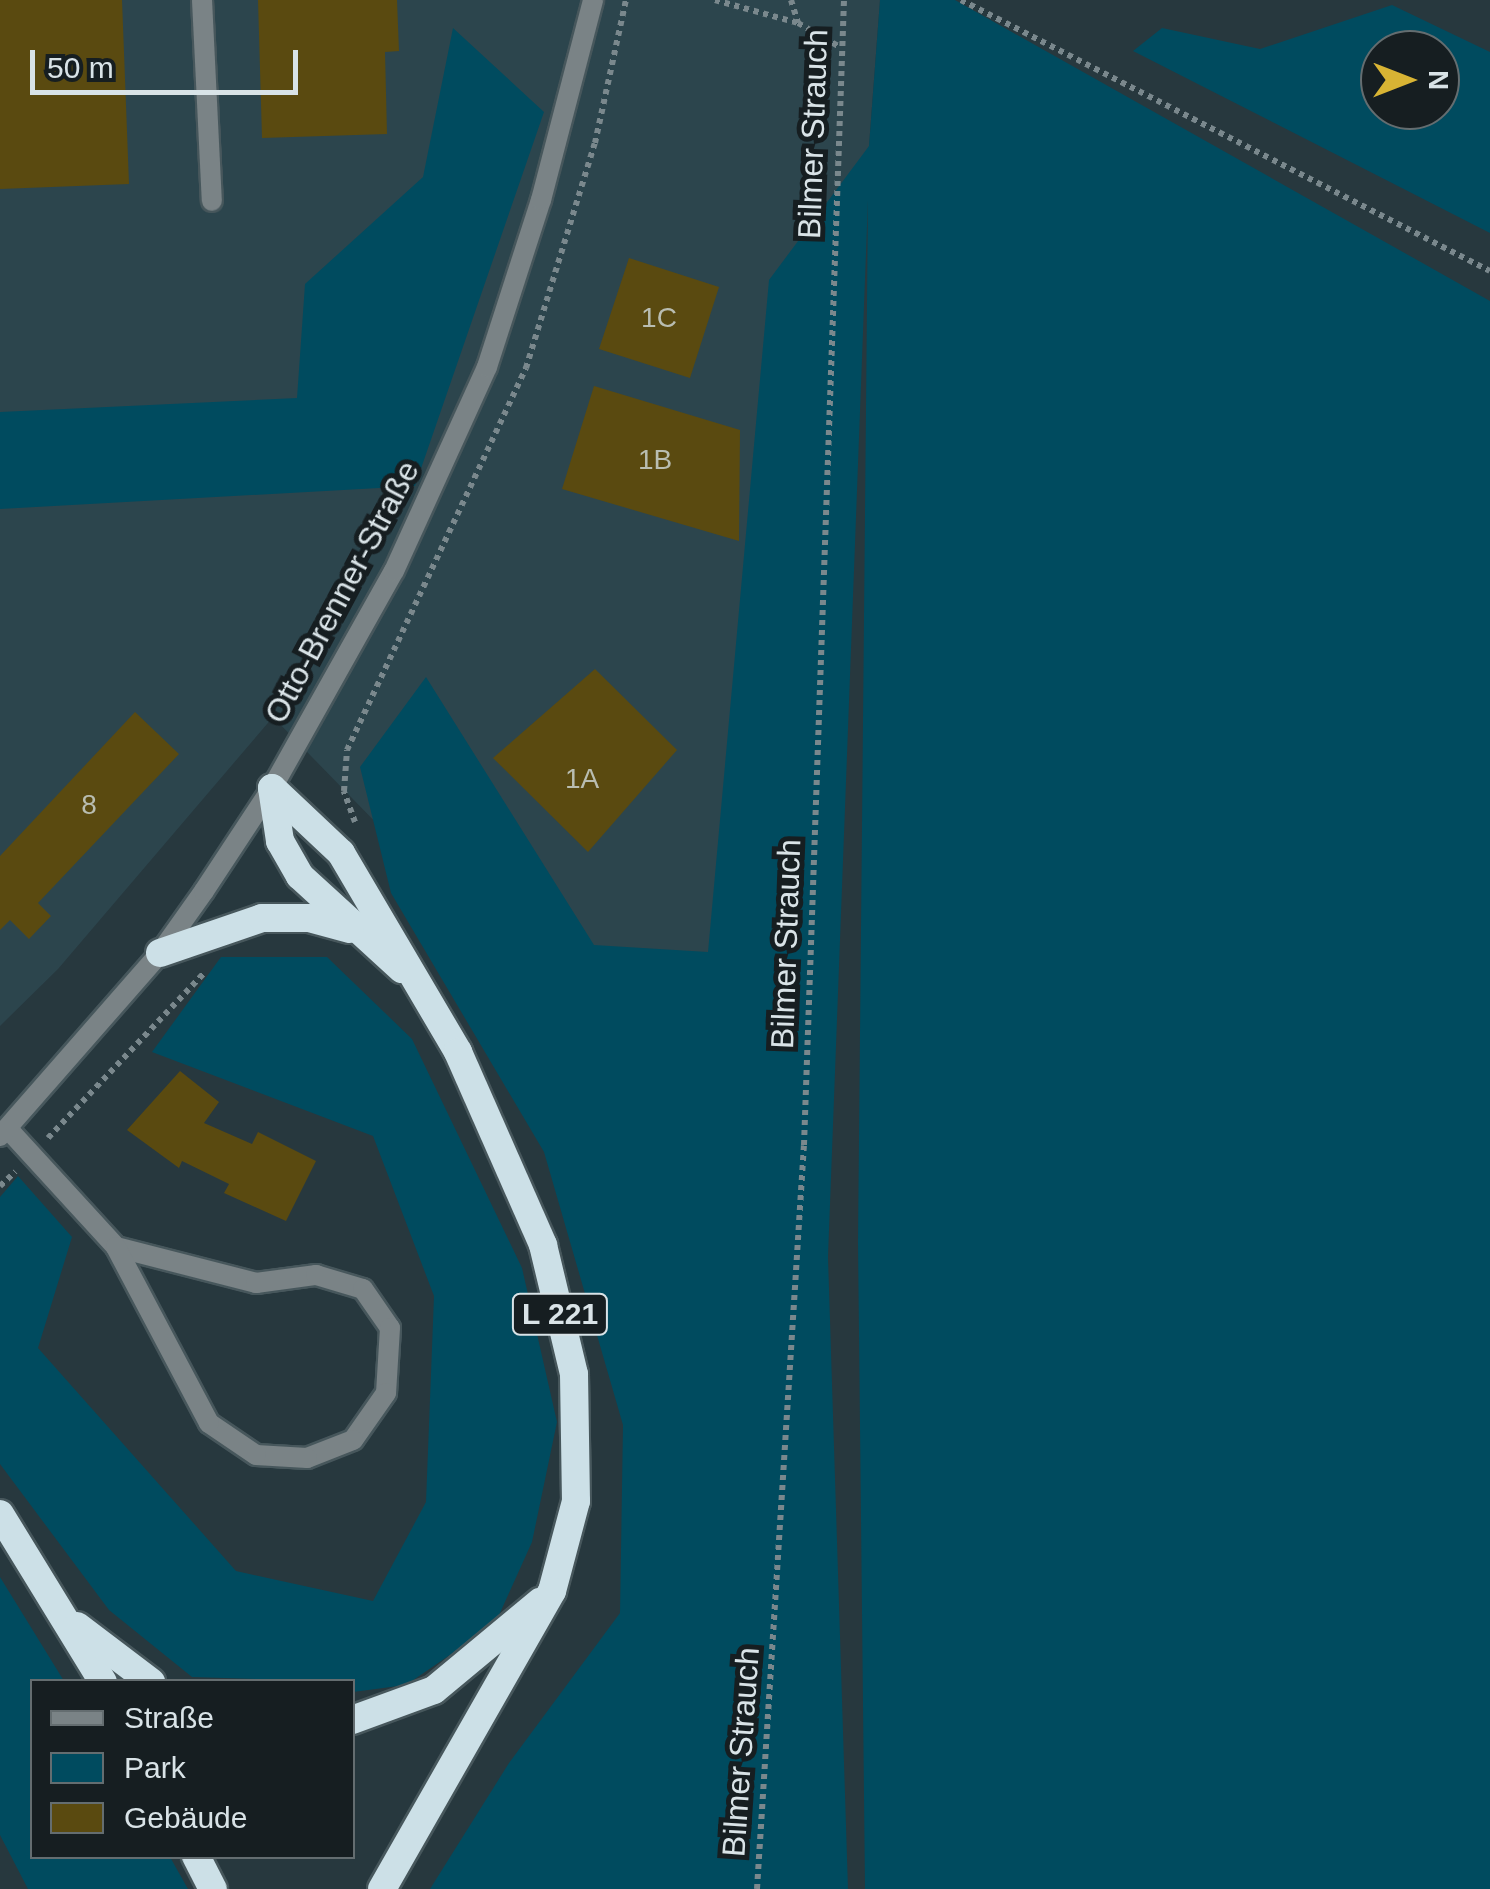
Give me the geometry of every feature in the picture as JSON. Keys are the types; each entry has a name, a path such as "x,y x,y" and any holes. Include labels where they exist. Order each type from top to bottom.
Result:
{"highway":[{"name":"L 221","path":"272,788 286,856 352,930 411,976"},
{"name":"L 221","path":"272,788 341,853 458,1052 512,1162 543,1245 574,1374 580,1442 576,1501 552,1591 382,1889"},
{"name":"L 221","path":"160,953 262,918 309,918 352,930"},
{"path":"0,1514 101,1679"},
{"path":"355,1719 396,1709 450,1680 552,1591"},
{"path":"68,1619 147,1679"},
{"path":"197,1859 212,1889"}],"street":[{"path":"202,0 212,201"},
{"name":"Otto-Brenner-Straße","path":"4,1133 160,953 272,788 394,571 487,367 541,200 593,0"},
{"path":"4,1133 116,1246 209,1423 256,1455 307,1458 352,1440 386,1393 390,1328 363,1289 316,1275 256,1283 116,1246"}],"path":[{"path":"715,0 798,23 840,47"},
{"path":"791,0 798,23"},
{"name":"Bilmer Strauch","path":"757,1889 804,1145 844,0"},
{"path":"961,0 1490,272"}],"shaded area":[{"path":"0,0 880,0 869,146 734,1032 572,1024 273,717 58,969 0,1026"}],"green space":[{"path":"880,0 955,0 1490,301 1490,1889 865,1889 858,1242 868,200 828,1257 848,1889 430,1889 509,1763 620,1613 623,1425 544,1152 391,893 360,767 426,677 594,945 708,952 769,280 869,146"},
{"path":"1392,5 1444,30 1360,30 1360,130 1460,130 1460,38 1490,52 1490,233 1133,51 1162,28 1260,49"},
{"path":"453,28 544,112 415,486 0,509 0,412 297,398 305,284 423,177"},
{"path":"221,957 327,957 412,1039 522,1268 557,1422 532,1542 495,1624 406,1685 355,1692 355,1679 192,1677 109,1610 0,1464 0,1197 18,1176 72,1237 38,1348 236,1571 373,1601 426,1502 434,1296 373,1136 152,1052"},
{"path":"0,1577 63,1679 30,1679 30,1859 171,1859 188,1889 28,1889 0,1835"}],"building":[{"path":"0,0 122,0 129,184 0,189"},
{"path":"258,0 397,0 399,51 385,52 387,134 262,138"},
{"path":"629,258 719,287 690,378 599,349"},
{"path":"594,386 740,430 739,541 562,489"},
{"path":"595,669 677,750 588,852 493,758"},
{"path":"135,712 179,754 38,903 51,916 29,939 10,920 0,930 0,856"},
{"path":"180,1071 219,1102 204,1123 252,1144 258,1132 316,1161 286,1221 224,1193 229,1184 182,1161 179,1168 127,1130"}]}
